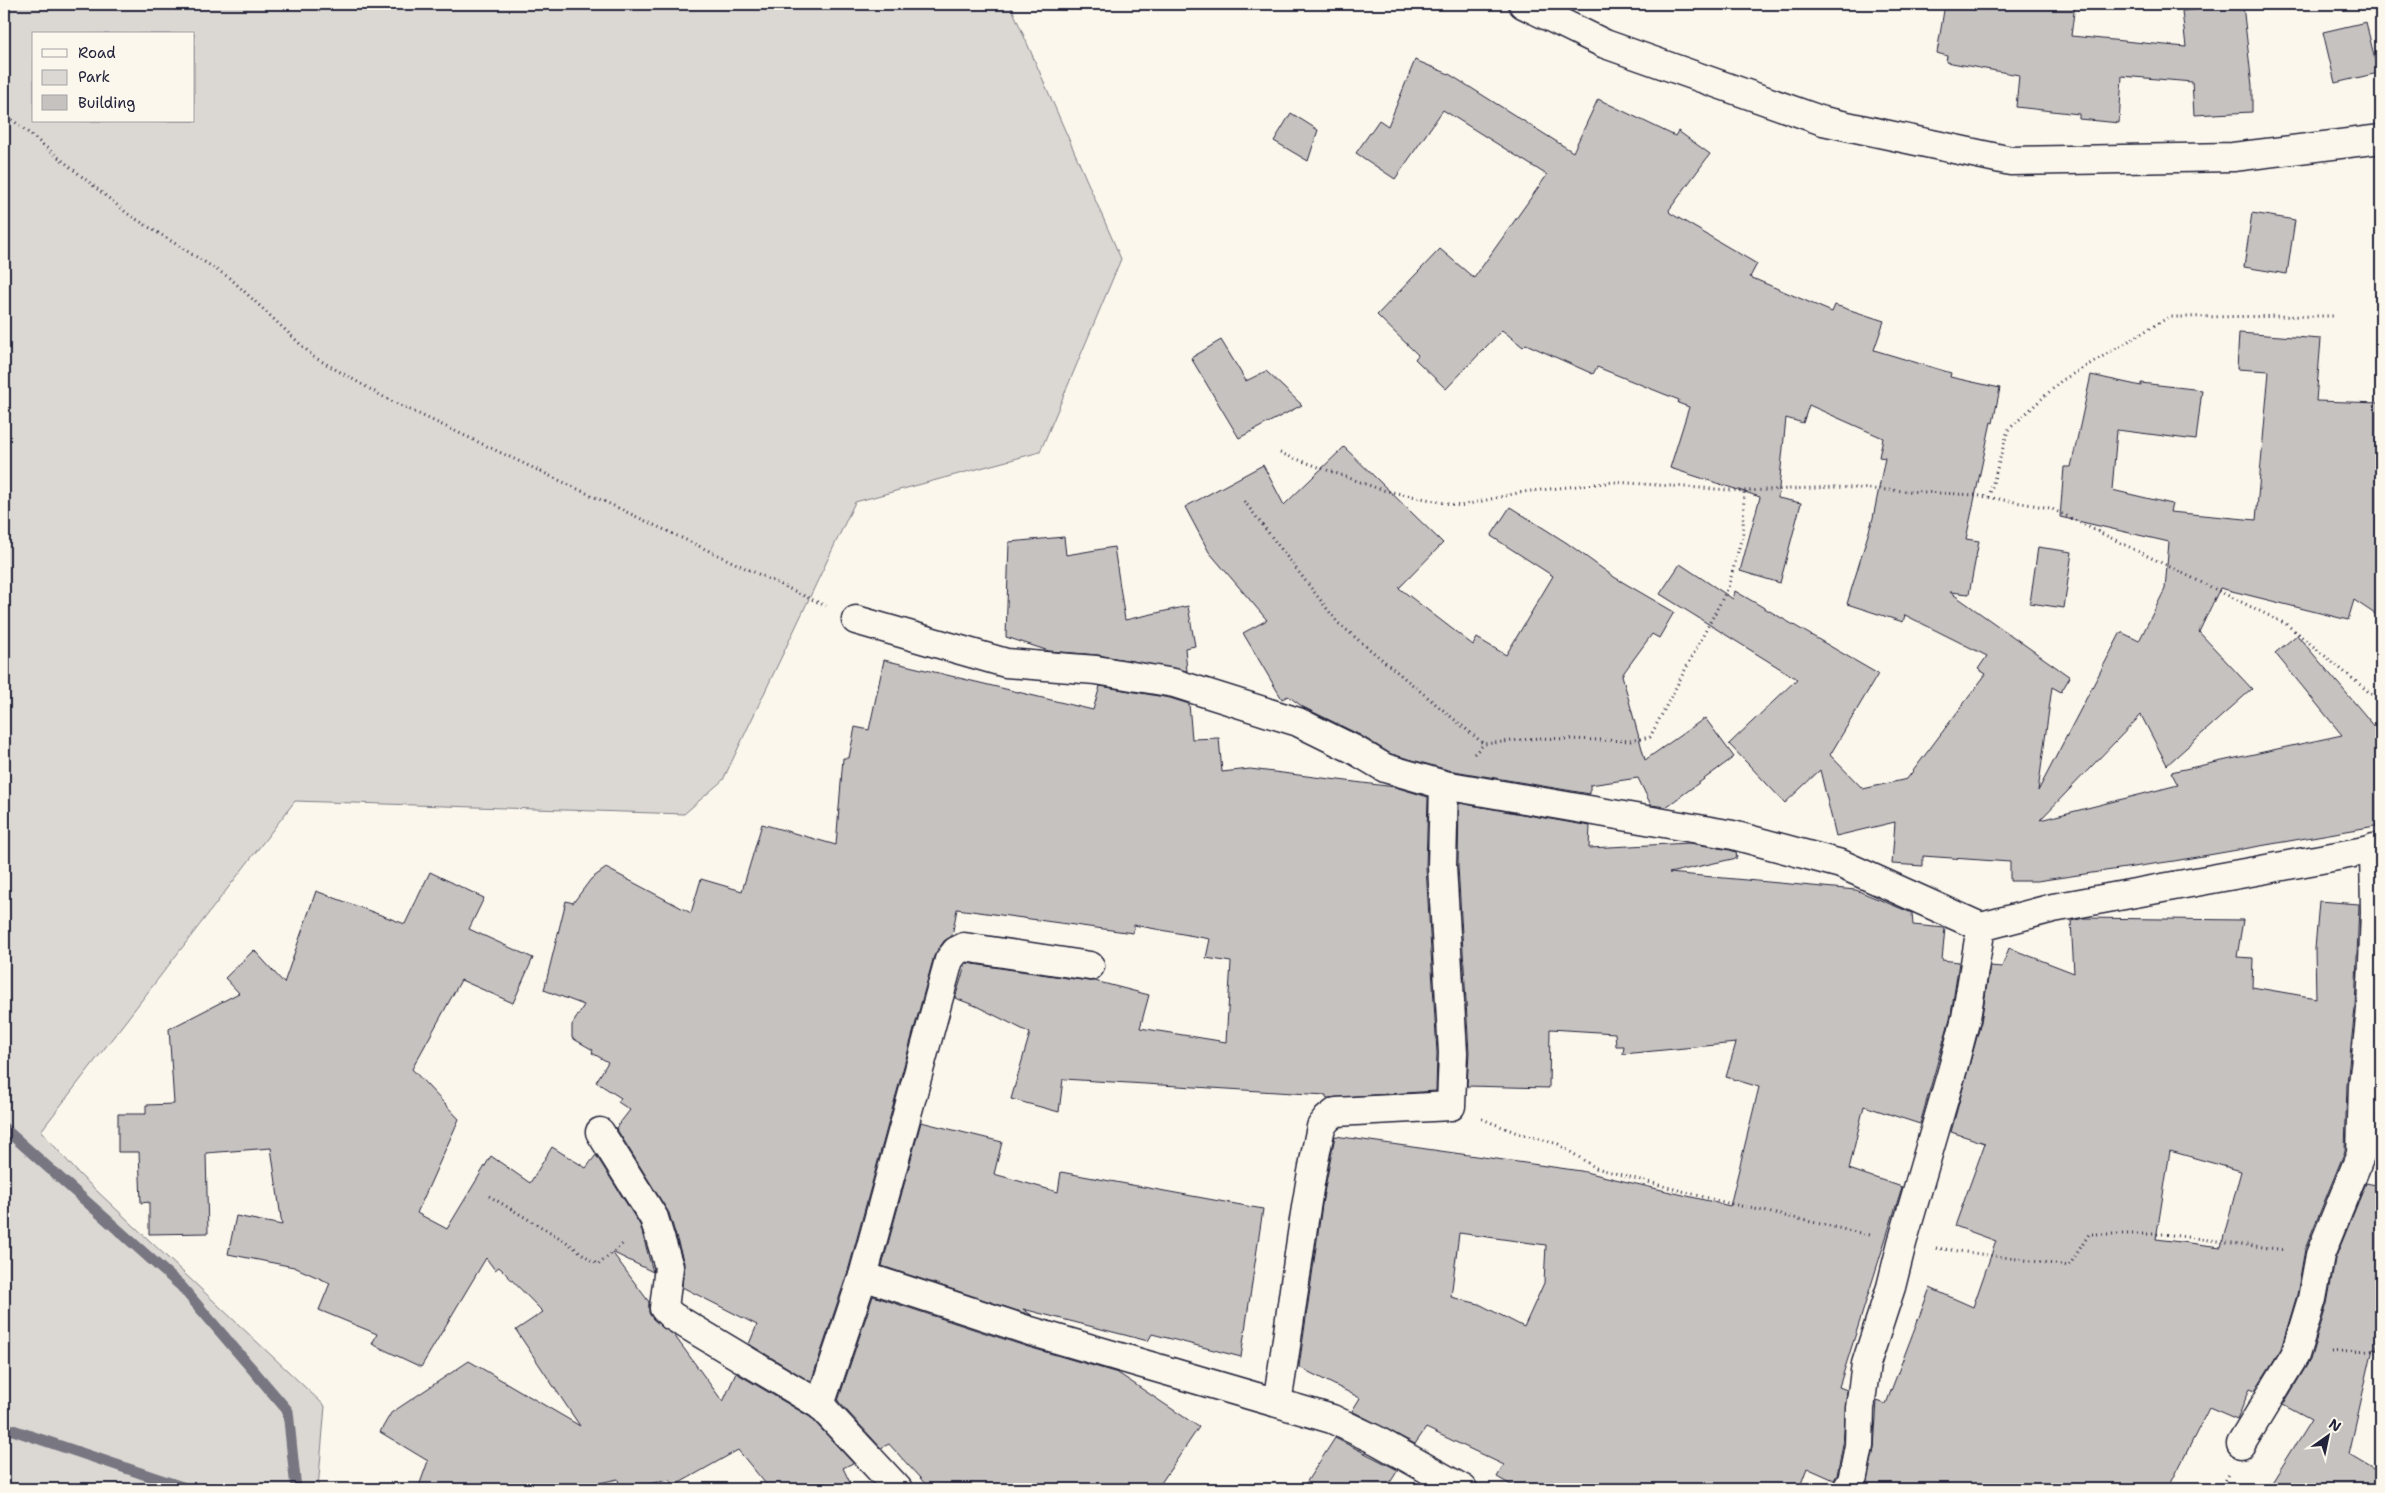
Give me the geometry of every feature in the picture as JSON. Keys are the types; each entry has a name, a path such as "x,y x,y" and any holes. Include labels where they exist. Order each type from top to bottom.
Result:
{"street":[{"path":"1523,4 1605,44 1823,120 2011,161 2233,157 2381,139"},
{"path":"856,620 1006,663 1096,670 1174,683 1298,722 1353,749 1384,768 1444,785 1733,835 1841,864 1980,927 2053,908 2378,848 2372,990 2363,1085 2362,1154 2320,1255 2312,1299 2295,1355 2241,1444"},
{"path":"1277,1402 1291,1322 1307,1192 1321,1127 1327,1118 1336,1112 1451,1106 1454,1053 1442,866 1444,785"},
{"path":"1848,1489 1852,1480 1859,1446 1860,1408 1866,1364 1891,1287 1953,1068 1966,1018 1980,927"},
{"path":"820,1405 863,1276 948,960 956,951 964,947 1090,966"},
{"path":"600,1132 654,1218 669,1267 664,1308 672,1316 820,1405 898,1489"},
{"path":"863,1276 1030,1331 1277,1402 1332,1420 1376,1440 1445,1485"}],"path":[{"path":"4,113 128,214 230,278 314,357 389,400 856,620"},
{"path":"1989,498 2008,430 2061,381 2169,317 2333,316"},
{"path":"1280,454 1382,490 1460,506 1522,492 1614,482 1744,491 1837,487 1989,498 2050,508 2286,624 2381,702"},
{"path":"1244,501 1338,623 1484,744 1538,738 1630,741 1650,737 1728,588 1743,532 1744,491"},
{"path":"489,1196 565,1241 598,1265 654,1218"},
{"path":"2295,1355 2381,1349"}],"green space":[{"path":"4,4 93,4 96,9 151,4 1010,4 1121,259 1040,452 855,502 723,780 684,814 295,801 41,1131 80,1175 325,1406 318,1489 4,1489"}],"building":[{"path":"1945,4 2075,4 2071,36 2186,47 2182,11 2243,5 2252,86 2252,112 2194,115 2192,82 2122,76 2119,123 2079,119 2079,114 2016,107 2019,75 1946,62 1947,56 1937,53"},
{"path":"2366,22 2378,73 2335,83 2323,32"},
{"path":"1415,60 1449,74 1573,152 1598,99 1675,136 1678,131 1710,154 1669,210 1670,213 1757,264 1750,277 1832,312 1835,305 1884,321 1874,350 1951,373 1950,377 2000,388 1966,539 1979,541 1969,594 1950,592 2070,677 2061,692 2052,687 2038,791 2121,632 2139,641 2165,589 2169,542 2060,517 2064,467 2071,467 2091,375 2141,386 2141,383 2202,390 2196,440 2117,430 2112,490 2172,504 2170,512 2256,520 2269,371 2237,369 2239,333 2321,339 2316,401 2381,403 2381,618 2354,600 2348,620 2220,588 2199,632 2252,689 2167,765 2141,715 2040,820 2178,785 2171,772 2342,735 2275,653 2297,635 2376,728 2381,727 2381,825 2174,861 2037,881 2010,881 2010,862 1923,856 1923,866 1892,864 1895,822 1836,836 1820,770 1785,803 1729,744 1797,679 1660,594 1680,564 1733,599 1735,591 1878,674 1830,755 1863,789 1907,779 1986,674 1978,669 1987,656 1905,615 1903,622 1847,604 1873,518 1885,458 1879,457 1883,438 1809,405 1803,423 1786,418 1778,498 1801,503 1780,583 1740,571 1760,497 1670,468 1689,407 1678,403 1679,400 1597,367 1593,374 1526,344 1523,347 1502,330 1446,389 1415,359 1418,355 1377,315 1440,249 1474,278 1547,175 1443,110 1395,179 1356,153 1379,120 1388,126"},
{"path":"1291,113 1318,130 1308,161 1274,141"},
{"path":"2252,213 2295,220 2287,274 2244,267"},
{"path":"1221,340 1246,381 1266,371 1302,405 1239,438 1191,358"},
{"path":"1344,447 1443,543 1399,588 1473,645 1477,638 1506,655 1553,576 1491,536 1510,507 1567,543 1614,577 1674,612 1659,638 1652,634 1622,675 1645,760 1705,718 1734,757 1666,807 1651,805 1638,778 1590,785 1590,794 1448,770 1391,754 1360,735 1303,707 1288,696 1282,699 1243,633 1267,620 1209,552 1185,507 1263,465 1284,505"},
{"path":"1064,537 1066,555 1114,547 1125,620 1188,606 1195,646 1185,648 1187,671 1098,655 1049,651 1006,637 1009,542"},
{"path":"2038,547 2072,552 2064,608 2030,603"},
{"path":"884,660 1093,710 1100,686 1170,698 1189,704 1192,739 1219,738 1222,772 1250,769 1395,787 1428,797 1426,867 1437,1053 1436,1091 1326,1098 1326,1095 1063,1079 1059,1112 1011,1099 1030,1033 976,1006 955,998 966,963 1095,981 1149,995 1140,1028 1226,1042 1231,962 1206,958 1210,939 1134,925 1133,933 957,909 952,936 944,941 934,956 848,1271 811,1382 749,1344 757,1325 682,1287 684,1263 669,1213 616,1128 630,1110 618,1102 621,1098 596,1082 608,1062 592,1053 593,1050 572,1038 572,1025 584,1005 544,990 566,901 573,903 591,879 606,868 691,913 701,879 742,891 762,824 836,845 843,758 849,758 855,727 869,730"},
{"path":"1459,803 1590,826 1589,848 1690,843 1730,850 1736,852 1737,858 1669,873 1856,890 1912,913 1913,925 1945,928 1942,960 1959,962 1951,1015 1920,1124 1864,1106 1849,1169 1902,1187 1839,1387 1847,1390 1843,1444 1837,1475 1834,1480 1807,1468 1799,1489 1518,1489 1497,1477 1504,1465 1426,1428 1415,1444 1352,1411 1360,1398 1299,1367 1323,1198 1335,1136 1581,1171 1730,1206 1759,1087 1726,1077 1736,1043 1623,1054 1624,1046 1616,1046 1615,1033 1550,1029 1549,1088 1467,1086 1469,1052 1458,866","holes":["1459,1233 1546,1245 1544,1283 1524,1327 1479,1304 1451,1297"]},
{"path":"430,872 484,898 469,929 533,958 513,1003 461,980 412,1069 459,1119 417,1213 447,1229 491,1156 530,1183 552,1147 586,1168 596,1155 640,1225 653,1272 612,1252 649,1302 649,1313 653,1319 674,1335 723,1402 736,1373 810,1417 853,1463 843,1468 853,1489 770,1489 738,1450 674,1486 670,1480 620,1489 618,1479 571,1489 418,1489 428,1461 380,1432 391,1413 469,1361 580,1426 516,1330 543,1312 499,1267 495,1270 486,1258 421,1367 372,1344 377,1334 319,1310 330,1283 294,1267 228,1254 236,1216 282,1225 271,1148 206,1153 208,1233 149,1234 149,1202 141,1203 139,1152 118,1152 118,1114 146,1114 146,1105 174,1104 169,1029 239,993 225,978 254,950 284,983 316,891 405,924"},
{"path":"2319,901 2359,904 2355,1008 2347,1083 2345,1151 2305,1249 2297,1295 2281,1349 2255,1390 2250,1388 2237,1420 2209,1408 2168,1489 1865,1489 1874,1449 1877,1401 1886,1404 1930,1288 1973,1307 1996,1241 1955,1226 1985,1143 1951,1132 1981,1022 1990,966 2002,967 2009,948 2074,973 2071,921 2084,918 2243,920 2237,957 2253,958 2252,987 2316,998 2315,949","holes":["2170,1151 2241,1171 2221,1247 2156,1239"]},
{"path":"2381,1061 2381,1115 2378,1115"},
{"path":"921,1122 1002,1142 994,1174 1058,1192 1061,1172 1263,1209 1241,1357 1152,1334 1148,1341 1023,1309 1033,1316 882,1266"},
{"path":"2366,1183 2381,1186 2381,1327 2377,1349 2373,1348 2349,1454 2381,1473 2381,1489 2268,1489 2311,1420 2283,1405 2310,1360 2327,1304 2335,1259"},
{"path":"873,1296 1025,1346 1118,1373 1199,1427 1157,1489 930,1489 889,1444 881,1448 838,1401"},
{"path":"1335,1438 1398,1470 1386,1489 1302,1489"}],"waterway":[{"path":"4,1128 181,1286 288,1411 296,1489"},
{"path":"4,1427 188,1489"}]}
